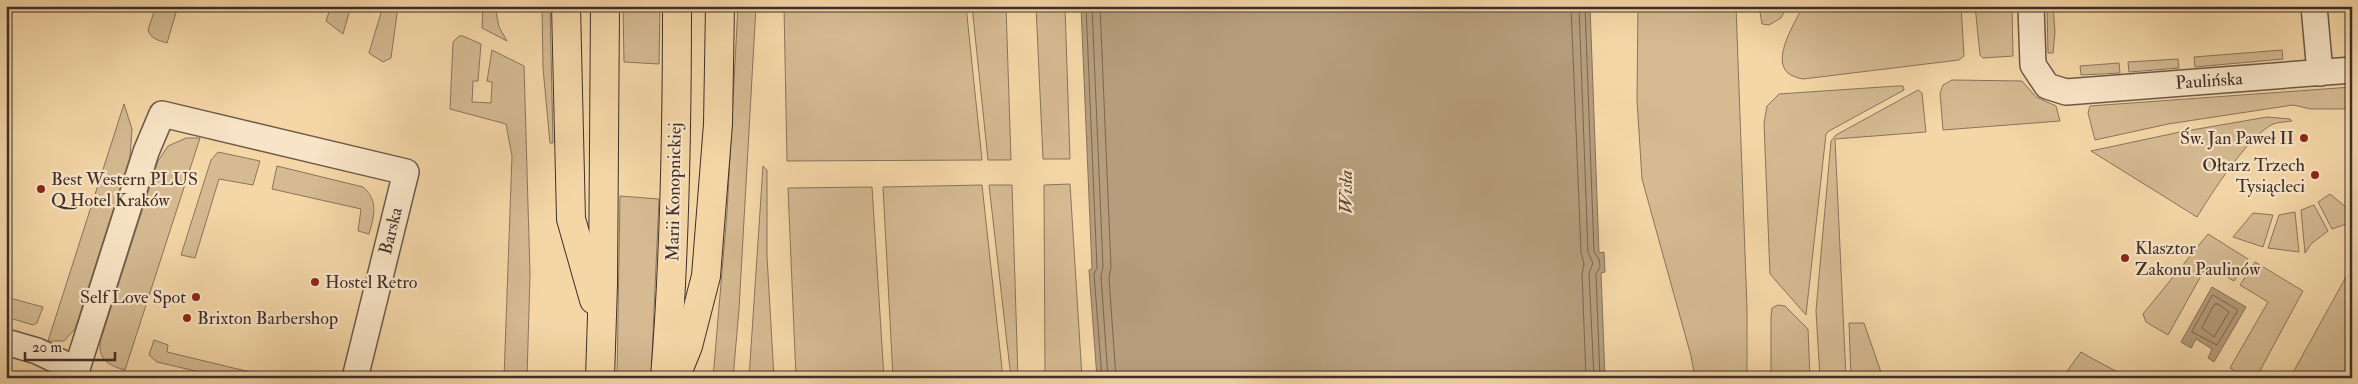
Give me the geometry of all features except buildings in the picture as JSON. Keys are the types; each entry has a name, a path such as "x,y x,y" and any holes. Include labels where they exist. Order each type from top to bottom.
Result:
{"main road":[{"path":"566,6 571,219 602,328"},
{"path":"600,378 605,6"},
{"name":"Marii Konopnickiej","path":"665,378 672,298 677,6"},
{"path":"675,378 688,346 706,276 718,124 720,6"}],"street":[{"name":"Paulińska","path":"2031,6 2033,65 2047,86 2066,92 2352,70"},
{"path":"2314,6 2320,73"},
{"name":"Barska","path":"76,374 146,152 162,114 406,172 355,378"},
{"path":"6,342 37,351 76,374"}],"shaded area":[{"path":"156,6 178,6 167,43 153,37 148,30"},
{"path":"331,6 351,6 343,34 326,21"},
{"path":"383,6 398,6 391,58 383,62 369,53"},
{"path":"483,6 495,6 499,27 507,41 482,28"},
{"path":"542,6 550,6 553,143 550,143 543,68"},
{"path":"623,6 660,6 659,64 624,62"},
{"path":"738,6 756,6 739,309 733,378 713,378 727,213"},
{"path":"784,6 966,6 982,160 787,161"},
{"path":"972,6 1006,6 1011,160 988,160"},
{"path":"1036,6 1065,6 1070,159 1043,159"},
{"path":"1638,6 1736,6 1747,308 1747,378 1695,378 1691,356 1642,179 1637,100"},
{"path":"1759,6 1787,6 1781,18 1769,25 1762,24"},
{"path":"1803,6 1961,6 1964,56 1959,60 1803,79 1788,73 1783,67 1782,59 1786,40"},
{"path":"1975,6 2012,6 2013,56 1983,58 1980,55"},
{"path":"2047,6 2053,6 2055,32 2053,53 2048,53"},
{"path":"459,36 481,44 478,81 473,81 472,102 491,103 492,82 487,81 492,50 524,66 530,274 527,378 504,378 512,156 506,124 450,109 453,42"},
{"path":"2282,50 2283,59 2195,67 2194,57"},
{"path":"2178,59 2179,68 2129,72 2128,62"},
{"path":"2119,63 2120,73 2081,75 2080,66"},
{"path":"1952,80 2022,81 2036,97 2056,106 2060,121 1943,130 1940,93 1943,85"},
{"path":"1903,86 1904,90 1826,134 1806,315 1770,274 1764,123 1767,106 1779,94"},
{"path":"2352,87 2352,109 2311,109 2293,105 2168,124 2095,140 2088,113 2090,106"},
{"path":"1918,90 1922,93 1926,132 1835,139 1846,378 1820,378 1816,311 1831,141 1836,135"},
{"path":"124,104 132,129 130,157 75,329 64,341 48,341"},
{"path":"2267,117 2290,119 2292,121 2273,124 2263,130 2253,140 2231,166 2197,217 2091,151 2180,132"},
{"path":"186,138 200,138 125,370 105,360 100,351 101,339 158,161 168,146"},
{"path":"218,152 260,161 253,185 219,179 195,258 181,255 211,160"},
{"path":"277,166 363,187 371,198 374,209 369,234 358,231 361,209 272,189"},
{"path":"763,166 767,170 767,256 774,378 749,378"},
{"path":"1070,184 1082,378 1045,378 1044,185"},
{"path":"982,185 1003,378 893,378 883,187"},
{"path":"989,185 1012,185 1018,378 1011,378"},
{"path":"872,187 884,378 796,378 788,188"},
{"path":"2330,194 2352,212 2352,222 2332,229 2318,202"},
{"path":"620,196 659,199 651,378 617,378"},
{"path":"2314,205 2328,231 2311,244 2305,253 2301,210"},
{"path":"2295,212 2299,252 2268,248 2279,215"},
{"path":"2253,213 2273,215 2263,247 2233,237"},
{"path":"2208,234 2248,259 2234,281 2207,265 2168,335 2146,322 2143,314"},
{"path":"2255,262 2303,291 2256,378 2247,378 2230,368 2268,302 2240,285"},
{"path":"2352,266 2352,378 2290,378"},
{"path":"6,297 43,307 37,323 33,325 6,317"},
{"path":"1778,305 1785,306 1808,329 1810,378 1771,378 1771,317 1772,308"},
{"path":"1849,323 1864,323 1883,378 1851,378"},
{"path":"154,340 168,345 167,352 275,378 225,378 157,362 149,355"},
{"path":"2081,352 2116,371 2128,378 2062,378"}],"water":[{"name":"Wisła","path":"1081,6 1590,6 1599,253 1604,252 1605,272 1601,273 1605,378 1097,378 1089,270 1092,269"},
{"path":"2212,287 2246,307 2214,362 2208,358 2212,349 2196,339 2191,348 2181,342"}],"place":[{"name":"Św. Jan Paweł II","path":"2304,138"},
{"name":"Ołtarz Trzech Tysiącleci","path":"2315,175"},
{"name":"Best Western PLUS Q Hotel Kraków","path":"41,189"},
{"name":"Klasztor Zakonu Paulinów","path":"2125,258"},
{"name":"Hostel Retro","path":"315,282"},
{"name":"Self Love Spot","path":"196,297"},
{"name":"Brixton Barbershop","path":"187,318"}]}
